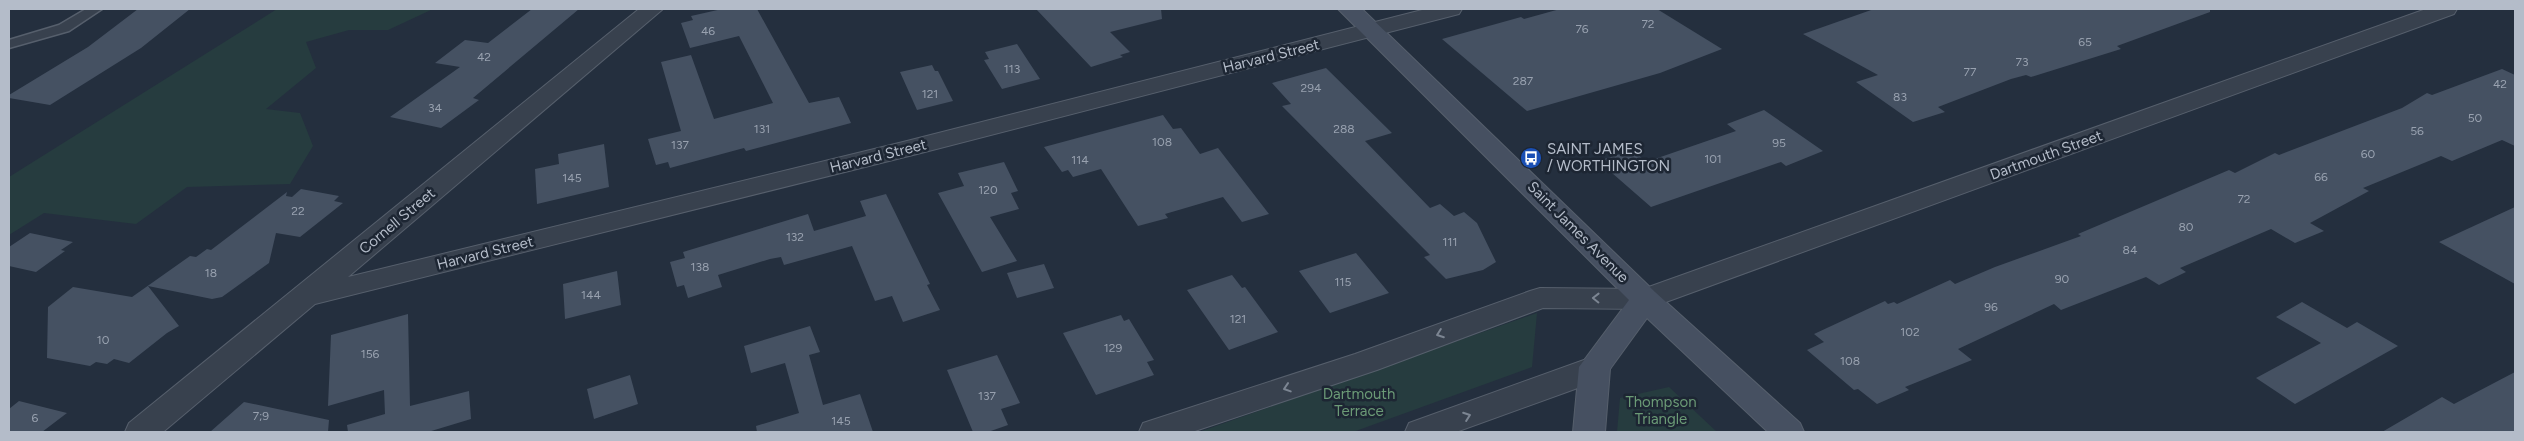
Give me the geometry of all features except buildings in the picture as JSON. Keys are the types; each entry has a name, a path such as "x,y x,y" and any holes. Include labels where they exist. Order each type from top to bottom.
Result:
{"main road":[{"name":"Saint James Avenue","path":"1349,9 1645,299 1788,432"},
{"path":"1589,432 1595,367 1645,299"}],"street":[{"name":"Cornell Street","path":"141,432 652,9"},
{"name":"Harvard Street","path":"304,297 917,146 1451,9"},
{"name":"Dartmouth Street","path":"1645,299 2446,9"},
{"path":"1155,432 1366,362 1540,298 1645,299"},
{"path":"1421,432 1564,381 1595,367"}],"lane":[{"path":"9,44 64,28 95,9"}],"green space":[{"path":"277,9 433,9 388,30 349,30 306,42 316,68 266,109 300,113 313,146 290,184 187,187 136,224 44,213 9,235 9,177"},
{"name":"Dartmouth Terrace","path":"1537,313 1532,367 1353,432 1199,432"},
{"name":"Thompson Triangle","path":"1669,387 1717,432 1617,432 1620,398"}],"place":[{"name":"SAINT JAMES / WORTHINGTON","path":"1531,158"}]}
